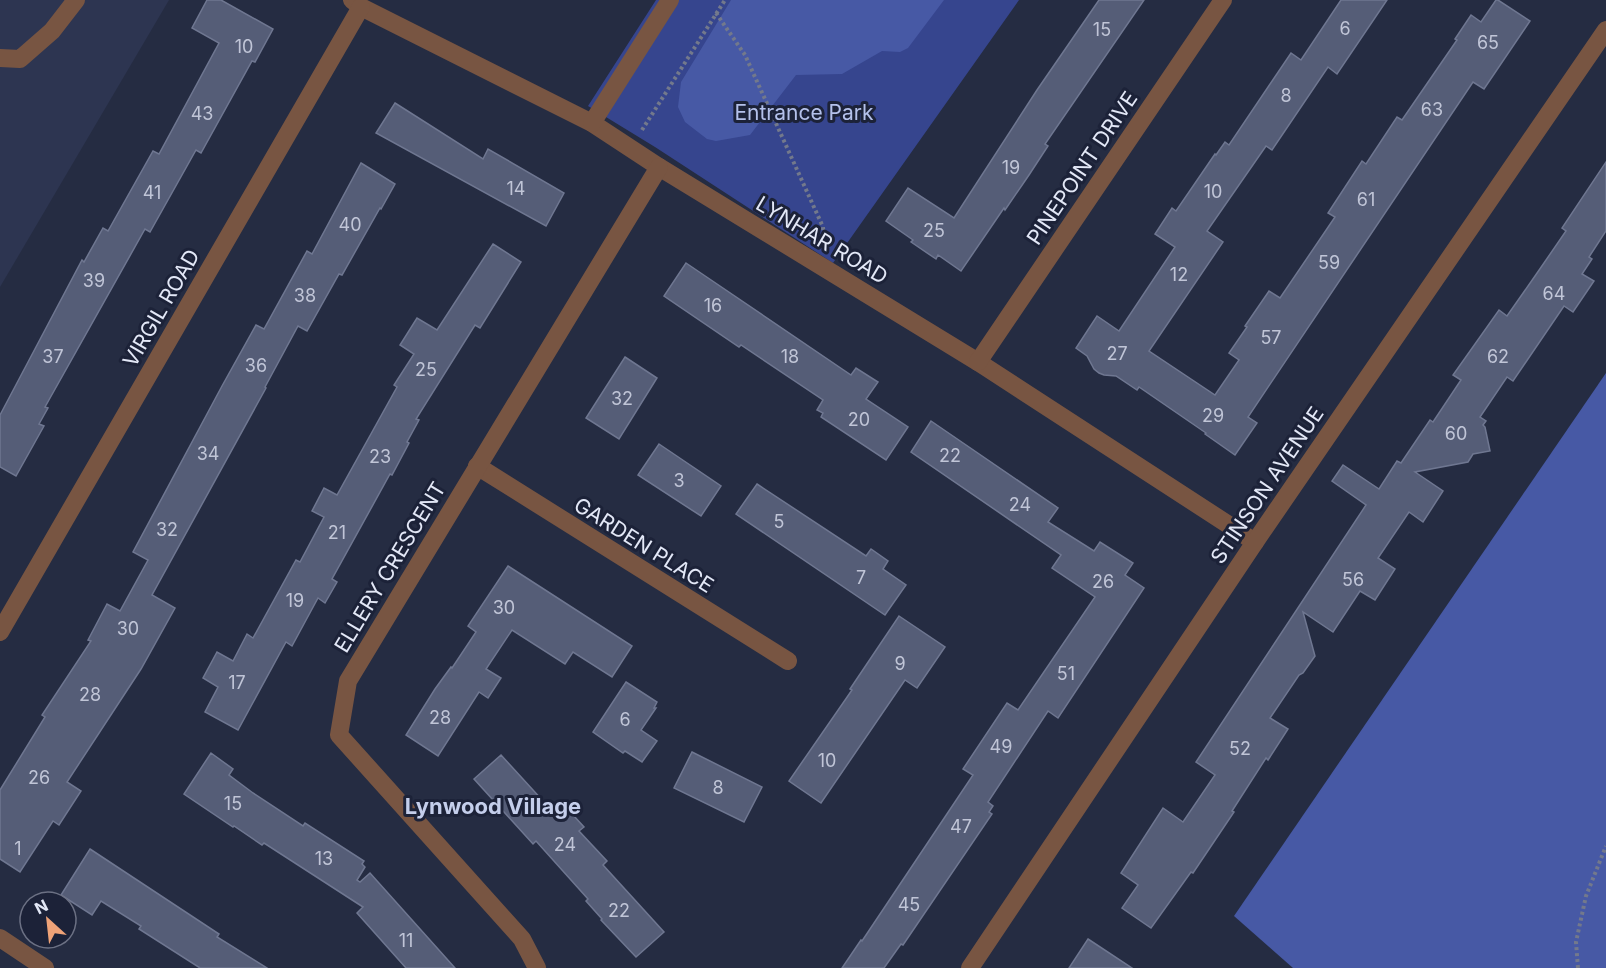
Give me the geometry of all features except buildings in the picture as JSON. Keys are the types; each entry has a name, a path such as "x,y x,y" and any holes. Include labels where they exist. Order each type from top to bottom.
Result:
{"street":[{"path":"0,58 20,59 52,31 76,0"},
{"path":"592,123 670,0"},
{"name":"PINEPOINT DRIVE","path":"978,362 1223,0"},
{"name":"LYNHAR ROAD","path":"356,3 592,123 659,167 978,362 1255,542"},
{"name":"VIRGIL ROAD","path":"0,632 356,3"},
{"name":"STINSON AVENUE","path":"970,968 1255,542 1606,30"},
{"name":"ELLERY CRESCENT","path":"537,968 522,939 339,735 348,681 659,167"},
{"name":"GARDEN PLACE","path":"477,466 788,661"},
{"path":"0,939 45,968"}],"path":[{"path":"631,148 725,0"},
{"path":"716,13 745,55 823,226 824,241 820,265"},
{"path":"1578,968 1576,942 1586,896 1606,846"}],"shaded area":[{"path":"0,0 169,0 0,287"},
{"path":"731,0 944,0 908,48 900,52 882,51 842,74 796,75 750,135 716,141 707,139 685,122 678,107 681,82"},
{"path":"1606,373 1606,968 1293,968 1234,916"}],"green space":[{"name":"Entrance Park","path":"656,0 1019,0 833,263 588,106"}],"district":[{"name":"Lynwood Village","path":"493,806"}]}
